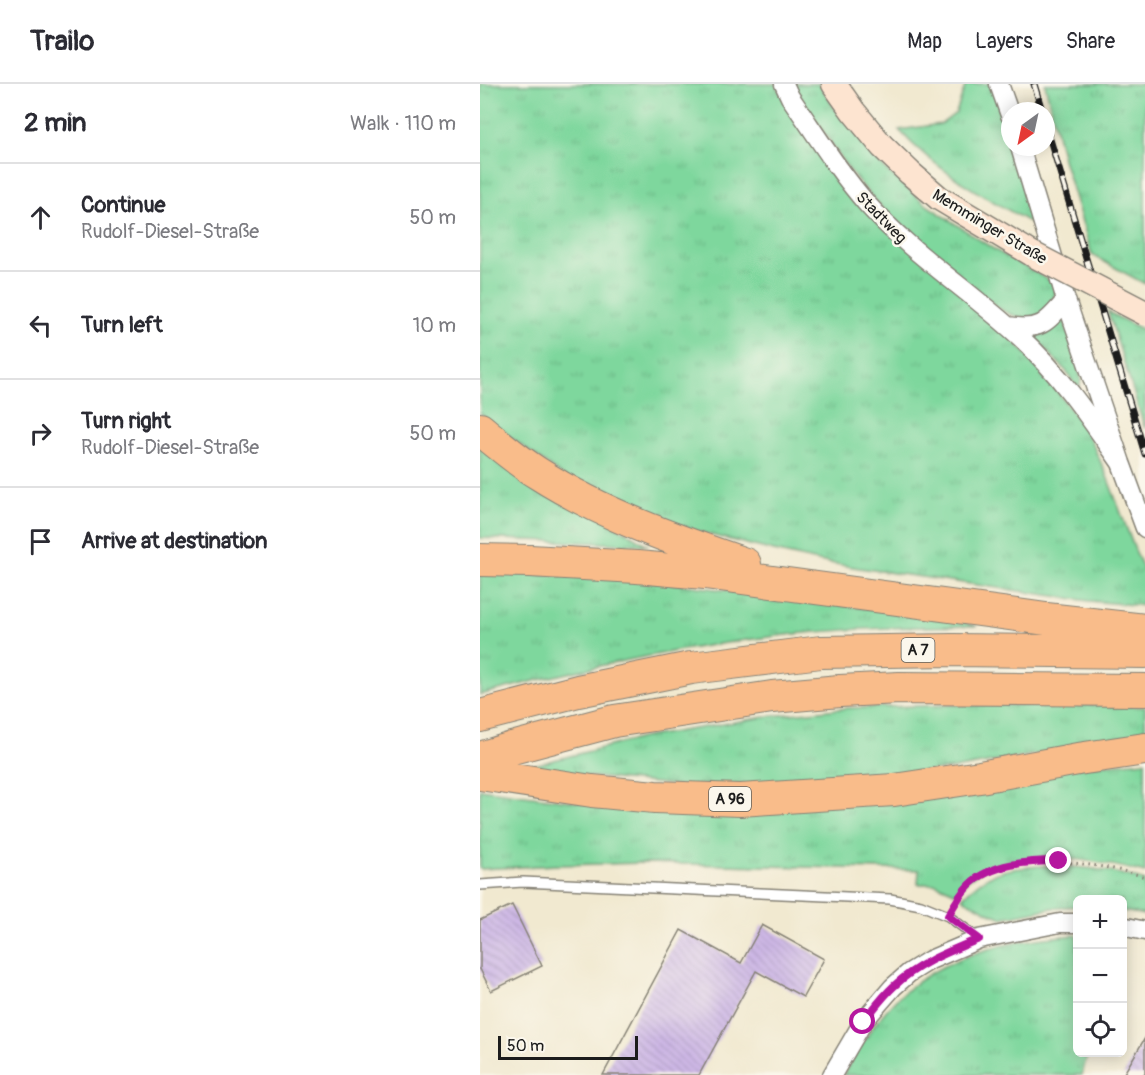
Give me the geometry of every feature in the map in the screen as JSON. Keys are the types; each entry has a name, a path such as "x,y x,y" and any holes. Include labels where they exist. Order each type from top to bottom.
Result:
{"highway":[{"path":"480,429 505,451 538,474 588,502 698,548 814,587"},
{"path":"480,560 637,567 705,573 1046,619 1143,637"},
{"name":"A 7","path":"480,716 579,691 680,671 821,652 952,650 1143,637"},
{"path":"480,758 614,721 772,697 899,688 1145,690"},
{"name":"A 96","path":"480,774 592,792 740,800 894,790 1145,749"}],"street":[{"name":"Stadtweg","path":"784,84 790,97 840,170 867,204 891,229 1008,326 1039,356 1121,463"},
{"name":"Memminger Straße","path":"834,84 882,146 939,198 1034,255 1145,313"},
{"path":"999,84 1005,102"},
{"name":"Stadtweg","path":"1023,156 1066,300 1145,528"},
{"path":"1008,326 1033,328 1041,325 1054,315 1066,300"},
{"path":"832,1075 863,1022 893,987 909,973 930,960 979,939 1060,923 1073,923"},
{"path":"1127,927 1145,931"}],"lane":[{"path":"480,885 523,882 890,899 921,905 948,916 979,939"}],"path":[{"path":"948,916 960,896 974,880 987,872 1006,866 1066,862 1112,868 1145,877"}],"green space":[{"path":"480,84 776,84 808,138 1011,338 1041,370 1072,411 1089,436 1145,573 1145,606 1089,601 859,568 774,551 692,530 649,515 563,476 490,422 480,413"},
{"path":"793,84 819,84 839,114 885,169 928,206 995,250 1058,285 1050,305 1041,314 1035,316 1028,318 1014,316 988,300 940,260 881,206 850,171"},
{"path":"966,84 990,84 1001,110 1001,156 1015,156 1035,225 980,194 946,171 929,159 899,130 941,124 956,113"},
{"path":"1045,84 1145,84 1145,284 1092,255 1063,159 1055,126 1055,102 1049,102"},
{"path":"1108,312 1145,331 1145,429"},
{"path":"1064,319 1081,377 1080,386 1076,386 1066,371 1034,337 1047,333"},
{"path":"480,443 647,545 480,538"},
{"path":"480,572 639,579 955,620 977,626 840,630 754,639 636,659 558,675 480,695"},
{"path":"954,705 1145,707 1145,732 1098,743 959,768 776,786 675,785 518,769 646,737 771,716 848,708"},
{"path":"1145,761 1145,873 1080,860 1031,859 1008,862 987,869 969,879 957,893 936,884 918,884 919,870 647,863 480,869 480,789 599,805"},
{"path":"1042,866 1094,869 1145,881 1145,915 1127,912 1127,895 1073,895 1073,906 1003,918 962,898 989,876 1018,868"},
{"path":"1073,935 1073,1057 1087,1057 1082,1075 843,1075 878,1020 911,987 932,973 978,953 1052,937"}],"building":[{"path":"512,905 542,966 491,991 480,969 480,920"},
{"path":"762,925 824,959 803,997 756,971 699,1075 603,1075 681,930 741,963"},
{"path":"1145,1038 1145,1075 1123,1075"}],"railway":[{"path":"1034,84 1039,102"},
{"path":"1055,156 1145,454"}],"route":[{"path":"863,1022 893,987 909,973 930,960 979,939 948,916 964,890 974,880 987,872 1006,866 1059,861"}]}
